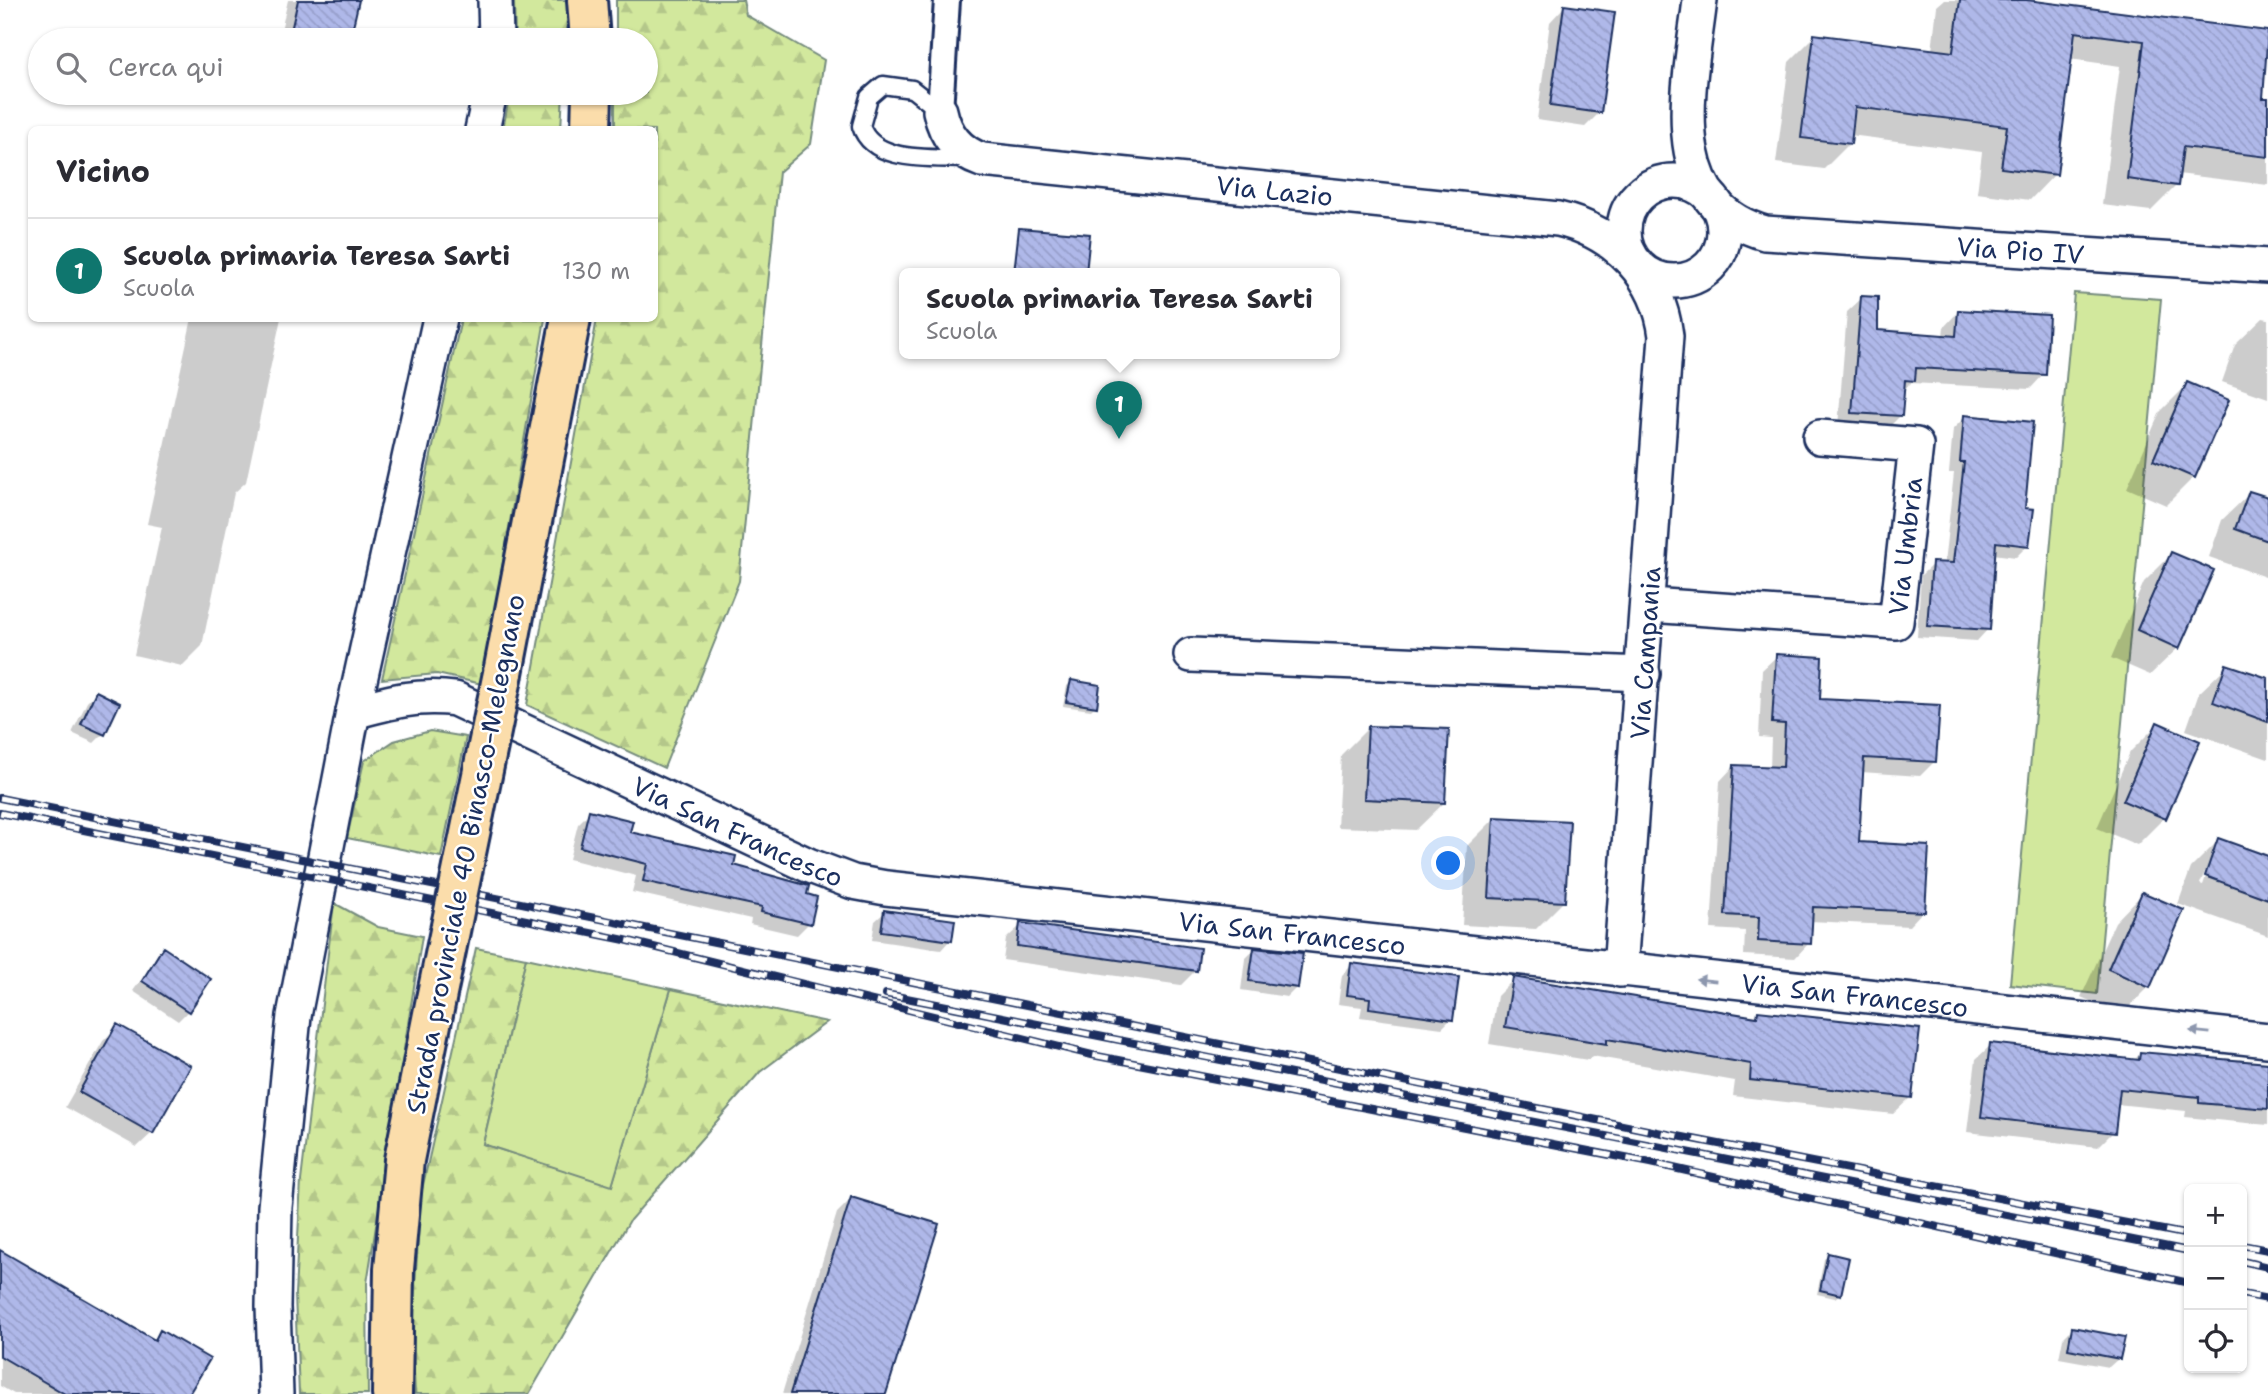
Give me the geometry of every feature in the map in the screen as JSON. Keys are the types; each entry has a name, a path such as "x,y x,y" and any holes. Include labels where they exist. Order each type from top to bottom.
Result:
{"main road":[{"path":"587,0 589,28"},
{"path":"591,126 592,105"},
{"name":"Strada provinciale 40 Binasco-Melegnano","path":"392,1394 394,1269 404,1160 503,673 570,322"}],"street":[{"path":"495,0 496,28"},
{"path":"940,111 947,0"},
{"path":"1686,120 1667,162 1630,206 1624,229 1626,247 1638,266 1656,278 1675,281 1693,277 1708,268 1718,255 1725,232 1722,215 1693,164 1686,120 1700,0"},
{"path":"483,126 487,105"},
{"name":"Via Lazio","path":"940,111 951,140 967,153 992,161 1558,219 1601,214 1640,194"},
{"path":"1640,194 1655,184 1675,180 1692,184 1711,196"},
{"name":"Via Pio IV","path":"1711,196 1735,220 1756,231 1773,234 2268,266"},
{"name":"Via Lazio","path":"1558,219 1598,235 1638,266"},
{"name":"Via Pio IV","path":"1708,268 1734,248 1773,234"},
{"name":"Via Campania","path":"1620,970 1649,605 1666,336 1660,307 1638,266"},
{"name":"Via Campania","path":"1666,336 1682,300 1708,268"},
{"path":"276,1394 273,1307 275,1207 294,1016 354,712 439,322"},
{"name":"Via Umbria","path":"1649,605 1896,622 1916,445 1820,437"},
{"path":"1191,655 1643,674"},
{"name":"Via San Francesco","path":"354,712 402,699 429,696 455,699 817,869 869,886 2268,1040"}],"lane":[{"name":"Via Lazio","path":"940,111 912,89 883,85 869,97 861,126 870,142 891,153 992,161"}],"green space":[{"path":"514,0 568,0 567,28 515,28"},
{"path":"616,0 743,0 746,15 824,60 811,144 779,172 739,581 664,768 527,705 596,322 658,322 658,126 615,126 615,105 658,105 658,28 616,28"},
{"path":"508,105 562,105 561,126 504,126"},
{"path":"2074,293 2161,299 2097,994 2010,984"},
{"path":"460,322 544,322 482,684 437,674 382,679"},
{"path":"430,731 466,737 441,857 347,838 364,761 394,741"},
{"path":"334,903 378,927 422,936 367,1283 368,1394 299,1394 295,1294 301,1181"},
{"path":"476,948 526,958 483,1144 612,1185 671,989 827,1022 760,1072 630,1220 529,1394 415,1394 412,1331 421,1194"},
{"path":"526,958 671,989 612,1186 483,1144"}],"building":[{"path":"298,0 359,0 353,28 292,28"},
{"path":"1960,0 2027,0 2268,31 2263,98 2268,98 2268,157 2183,147 2178,186 2127,179 2144,41 2075,32 2057,175 2001,168 2007,126 1855,107 1851,144 1801,138 1814,34 1953,52"},
{"path":"1564,5 1615,12 1601,113 1550,106"},
{"path":"1019,228 1090,234 1087,268 1015,268"},
{"path":"1861,296 1878,297 1878,330 1956,336 1958,310 2049,315 2046,375 1916,368 1915,381 1905,380 1902,416 1852,413"},
{"path":"2187,382 2229,400 2195,478 2153,460"},
{"path":"1964,415 2033,422 2025,508 2034,509 2029,546 1996,542 1990,630 1927,626 1932,562 1953,563 1964,462 1960,462"},
{"path":"2249,491 2268,497 2268,541 2235,529"},
{"path":"2171,552 2214,570 2179,649 2137,630"},
{"path":"1776,654 1822,657 1820,699 1940,705 1936,762 1864,758 1859,842 1929,846 1925,912 1813,907 1811,944 1758,941 1759,917 1725,915 1734,765 1783,767 1785,724 1772,723"},
{"path":"2226,664 2268,678 2268,722 2213,702"},
{"path":"1071,680 1100,685 1097,707 1066,702"},
{"path":"96,691 120,703 105,735 81,724"},
{"path":"2157,722 2200,741 2166,819 2123,801"},
{"path":"1368,726 1449,729 1445,803 1364,799"},
{"path":"589,810 633,821 630,832 736,856 734,865 809,886 807,894 817,897 811,924 761,912 762,907 643,881 647,864 580,847"},
{"path":"1494,817 1570,821 1565,902 1489,898"},
{"path":"2218,838 2268,856 2268,899 2205,876"},
{"path":"2142,892 2184,910 2150,988 2108,969"},
{"path":"884,910 955,920 952,941 881,931"},
{"path":"1020,923 1200,948 1197,971 1017,946"},
{"path":"163,947 211,979 189,1012 142,981"},
{"path":"1254,948 1303,953 1298,988 1249,981"},
{"path":"1351,963 1459,977 1453,1020 1369,1008 1370,998 1347,995"},
{"path":"1513,977 1757,1017 1758,1011 1920,1029 1912,1098 1750,1080 1751,1064 1607,1039 1607,1044 1505,1027"},
{"path":"117,1024 191,1066 153,1134 79,1092"},
{"path":"1990,1043 2139,1060 2140,1052 2268,1063 2268,1109 2199,1103 2199,1097 2120,1089 2115,1133 1981,1117"},
{"path":"851,1197 939,1224 886,1394 790,1394"},
{"path":"0,1250 155,1340 160,1330 210,1359 189,1394 65,1394 0,1356"},
{"path":"1828,1253 1849,1258 1841,1295 1820,1290"},
{"path":"2072,1327 2125,1337 2120,1359 2068,1349"}],"railway":[{"path":"0,798 1657,1132 2184,1234"},
{"path":"0,813 625,940 1092,1055 1651,1163 2184,1282"},
{"path":"886,994 2184,1250"},
{"path":"2247,1246 2268,1250"},
{"path":"2247,1262 2268,1267"},
{"path":"2247,1295 2268,1299"}],"place":[{"name":"Scuola primaria Teresa Sarti","path":"1119,439"}]}
